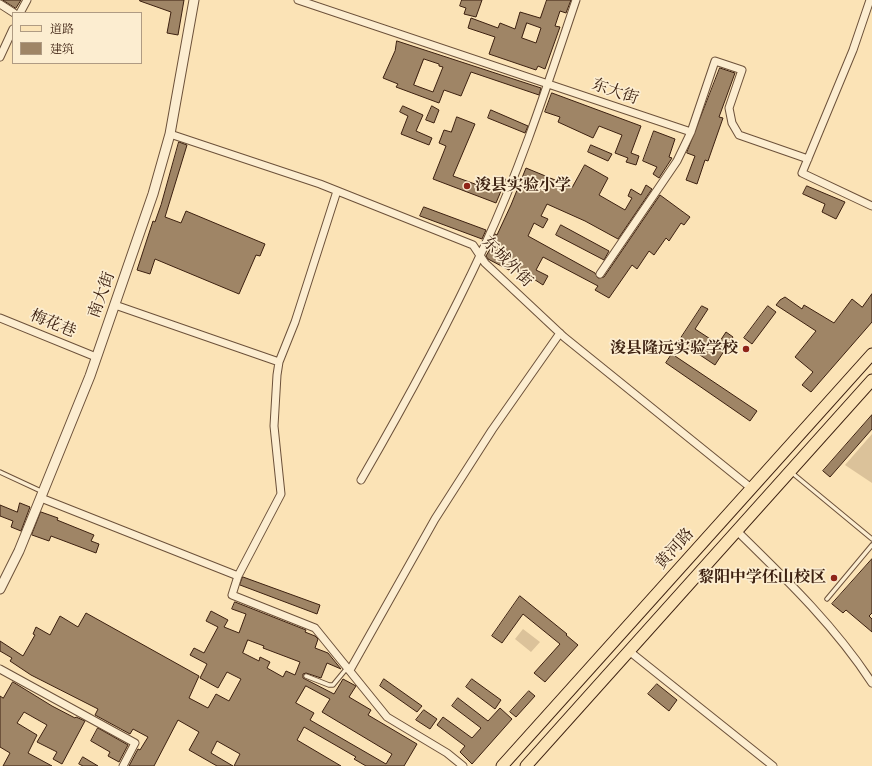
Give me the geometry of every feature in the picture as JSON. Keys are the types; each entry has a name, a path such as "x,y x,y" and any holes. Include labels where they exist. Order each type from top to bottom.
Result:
{"main road":[{"name":"黄河路","path":"502,766 872,354"},
{"path":"526,766 872,380"}],"street":[{"path":"21,12 27,0"},
{"name":"南大街","path":"0,588 19,551 96,357 154,194 170,134 194,0"},
{"name":"东大街","path":"298,0 691,132"},
{"path":"361,480 413,389 480,255 519,164 576,0"},
{"path":"870,0 853,50 802,173 872,206"},
{"path":"0,4 12,12"},
{"path":"0,57 12,31"},
{"path":"600,274 676,161 691,132 715,61 742,70 729,108 732,123 739,135 808,158"},
{"name":"东城外街","path":"170,134 337,191 473,245 485,263 560,333 751,488"},
{"path":"337,191 295,322 279,362 274,426 281,494 238,576 232,595 315,628 387,717 447,753 463,766"},
{"path":"115,305 279,362"},
{"name":"梅花巷","path":"0,318 96,357"},
{"path":"349,669 435,519 492,430 560,333"},
{"path":"42,495 238,576"},
{"path":"737,531 785,578 840,639 872,683"},
{"path":"629,651 773,766"},
{"path":"0,669 135,744 123,766"}],"lane":[{"path":"0,472 42,495"},
{"path":"790,472 872,539"},
{"path":"827,599 872,545"},
{"path":"306,676 329,685 333,685 349,669"}],"shaded area":[{"path":"872,434 872,483 845,465"},
{"path":"523,629 540,642 531,652 515,639"}],"building":[{"path":"3,0 21,0 16,8"},
{"path":"140,0 184,0 178,35 167,33 171,12"},
{"path":"462,0 482,0 476,17 464,14 466,8 460,6"},
{"path":"547,0 571,0 566,13 560,11 555,26 560,27 545,69 538,66 536,70 489,54 495,37 468,28 471,18 498,28 500,23 515,29 520,12 540,18","holes":["527,23 541,28 536,43 522,38"]},
{"path":"397,41 541,88 539,95 471,72 461,96 444,90 439,103 396,87 398,84 383,78 395,51","holes":["424,59 439,64 439,66 443,67 433,92 414,85"]},
{"path":"720,68 735,73 719,117 723,118 708,161 705,160 697,184 686,180 695,156 687,153"},
{"path":"552,93 641,126 631,153 639,156 636,165 626,162 628,158 615,153 622,135 599,126 593,138 558,122 560,117 545,112"},
{"path":"403,106 423,115 416,131 432,138 429,145 401,134 408,116 400,112"},
{"path":"432,106 439,110 434,123 426,120"},
{"path":"491,110 528,126 525,133 488,118"},
{"path":"457,117 475,124 453,176 494,191 500,177 506,179 496,203 433,179 446,146 439,143 444,130 451,132"},
{"path":"654,131 675,139 669,157 672,158 659,178 653,174 657,167 643,161"},
{"path":"179,142 187,145 165,217 181,223 186,211 265,244 260,256 256,255 239,294 155,259 150,274 137,270 153,221 155,222 161,205"},
{"path":"591,145 612,154 608,161 588,152"},
{"path":"585,165 608,178 599,195 625,210 632,198 628,196 631,189 641,195 646,185 652,189 618,239 585,221 547,204 541,216 548,219 543,228 534,223 528,236 595,273 598,278 604,277 660,195 690,217 684,225 681,223 669,241 666,238 654,255 649,251 637,269 632,265 609,298 595,290 598,286 543,257 536,270 548,276 543,285 512,265 509,270 488,259 486,256 493,244 491,243 495,234 497,235 511,205 526,168 572,187"},
{"path":"807,186 845,202 836,219 822,212 825,204 803,194"},
{"path":"424,207 486,230 482,239 420,216"},
{"path":"561,225 609,251 604,260 556,235"},
{"path":"872,294 872,322 811,392 802,385 813,372 795,357 816,331 776,305 785,297 802,309 804,305 834,323 852,299 862,307"},
{"path":"702,306 708,309 695,329 718,344 726,332 733,337 715,365 679,341"},
{"path":"768,306 776,312 752,344 744,338"},
{"path":"672,354 757,411 750,421 666,363"},
{"path":"872,415 872,429 830,477 823,471"},
{"path":"20,503 30,507 21,531 11,527 13,521 0,516 0,505 17,512"},
{"path":"41,512 58,518 57,520 94,535 91,541 99,544 96,553 51,536 49,541 32,535"},
{"path":"872,559 872,613 869,616 872,619 872,632 846,610 843,613 832,604"},
{"path":"243,577 320,605 317,614 240,585"},
{"path":"520,596 567,634 566,635 578,645 545,682 534,673 560,644 523,614 502,643 492,636"},
{"path":"235,602 306,630 305,632 315,636 318,639 315,648 328,653 341,669 327,663 321,678 306,673 303,674 303,678 334,694 343,679 356,686 349,697 371,710 368,715 417,744 404,766 366,766 354,759 356,757 304,727 297,740 341,766 234,766 240,754 217,741 211,753 233,766 217,766 189,750 199,732 178,720 154,766 129,766 138,749 140,750 148,737 133,729 130,734 95,715 98,709 31,675 10,661 12,658 0,651 0,641 23,656 35,635 33,634 36,627 50,635 60,616 78,627 86,613 199,676 189,698 208,708 216,694 229,701 241,679 227,672 218,688 200,678 207,664 190,655 194,648 204,653 218,627 206,621 211,611 228,620 224,627 239,633 246,614 232,609","holes":["248,640 264,646 263,648 300,662 295,675 286,671 283,677 267,668 270,662 260,657 259,661 243,653","306,686 330,699 322,712 392,754 386,764 310,720 314,713 296,703"]},
{"path":"384,679 422,706 417,712 380,686"},
{"path":"472,679 501,700 495,709 466,687"},
{"path":"13,682 52,706 75,718 76,717 85,721 62,764 53,759 57,752 37,742 47,725 24,712 17,723 37,735 28,753 52,766 3,766 10,753 0,747 0,696 3,698"},
{"path":"657,684 677,700 669,711 648,694"},
{"path":"529,691 535,696 516,717 510,712"},
{"path":"458,698 488,721 500,708 512,719 472,764 460,752 465,746 437,725 443,717 472,738 481,728 452,706"},
{"path":"424,710 437,719 430,729 416,720"},
{"path":"98,728 128,745 119,762 108,756 110,752 91,741"},
{"path":"83,757 98,766 83,766 79,764"}],"place":[{"name":"浚县实验小学","path":"467,186"},
{"name":"浚县隆远实验学校","path":"746,349"},
{"name":"黎阳中学伾山校区","path":"834,578"}]}
